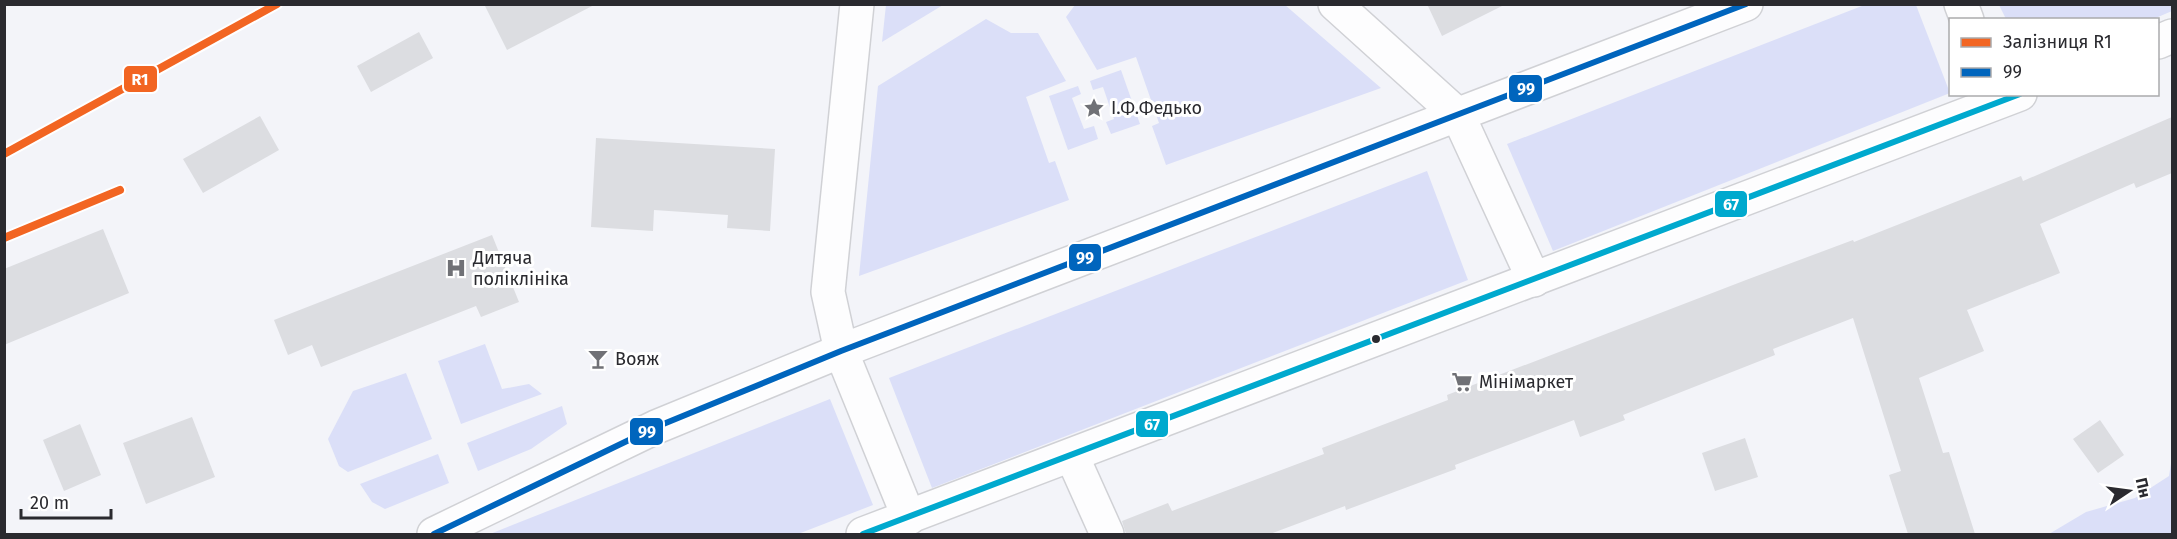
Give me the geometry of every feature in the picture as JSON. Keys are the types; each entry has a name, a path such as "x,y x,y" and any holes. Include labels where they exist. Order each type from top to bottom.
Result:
{"street":[{"path":"858,4 828,292 841,351 909,518"},
{"path":"1335,4 1458,115 1534,280"},
{"path":"434,534 656,426 841,351 1746,4"},
{"path":"862,534 1534,280 2006,97"},
{"path":"1072,456 1107,534"}],"shaded area":[{"path":"886,4 943,5 882,42"},
{"path":"1867,4 1916,5 1949,90 1949,93 1553,251 1507,144"},
{"path":"2172,4 2172,11 2156,18 2006,18 1999,5"},
{"path":"1075,5 1285,5 1381,88 1166,165 1152,126 1159,123 1136,57 1097,70 1066,17"},
{"path":"986,19 1011,33 1038,33 1066,81 1026,97 1049,163 1055,161 1069,200 859,276 878,86"},
{"path":"1121,70 1140,124 1111,134 1106,122 1114,119 1103,87 1093,90 1090,81"},
{"path":"1078,86 1081,94 1072,98 1084,129 1094,126 1098,139 1068,150 1049,96"},
{"path":"1427,171 1468,280 932,488 889,378"},
{"path":"485,344 502,389 529,384 542,394 461,424 438,361"},
{"path":"406,373 432,439 348,472 339,466 328,439 353,391"},
{"path":"830,399 873,505 798,534 490,534"},
{"path":"562,406 567,424 531,449 478,471 467,443"},
{"path":"438,454 449,483 385,509 372,502 360,484"},
{"path":"2172,457 2172,534 2049,534 2086,512 2135,498 2169,476"}],"building":[{"path":"484,4 596,4 507,50"},
{"path":"1427,4 1506,4 1442,36"},
{"path":"419,32 433,58 371,92 357,66"},
{"path":"260,116 279,150 203,193 183,159"},
{"path":"2172,117 2172,173 2136,188 2134,183 2040,224 2060,273 1967,310 1984,351 1919,378 1943,453 1949,452 1975,534 1908,534 1889,475 1901,471 1853,318 1773,349 1775,355 1623,415 1625,420 1580,437 1574,420 1455,465 1456,469 1346,510 1345,506 1270,534 1126,534 1122,521 1168,503 1172,511 1324,454 1322,448 1448,400 1447,395 1746,280 1853,240 1854,242 2021,176 2023,181"},
{"path":"596,138 775,149 770,231 727,228 728,215 654,210 653,231 591,227"},
{"path":"103,229 129,293 4,345 4,269"},
{"name":"Дитяча поліклініка","path":"492,235 519,302 481,317 476,306 321,367 312,345 288,355 274,320"},
{"path":"192,417 215,477 146,504 123,443"},
{"path":"2100,420 2124,455 2098,473 2073,439"},
{"path":"80,424 101,475 64,491 43,440"},
{"path":"1745,438 1758,477 1715,491 1702,453"}],"rail line":[{"name":"R1","path":"4,154 277,4"},
{"name":"R1","path":"4,238 120,190"}],"transit line":[{"name":"99","path":"434,534 656,427 841,351 1746,4"},
{"name":"67","path":"863,534 2015,96"}],"place":[{"name":"І.Ф.Федько","path":"1094,108"},
{"name":"Дитяча поліклініка","path":"456,268"},
{"name":"Вояж","path":"598,359"},
{"name":"Мінімаркет","path":"1462,382"}]}
